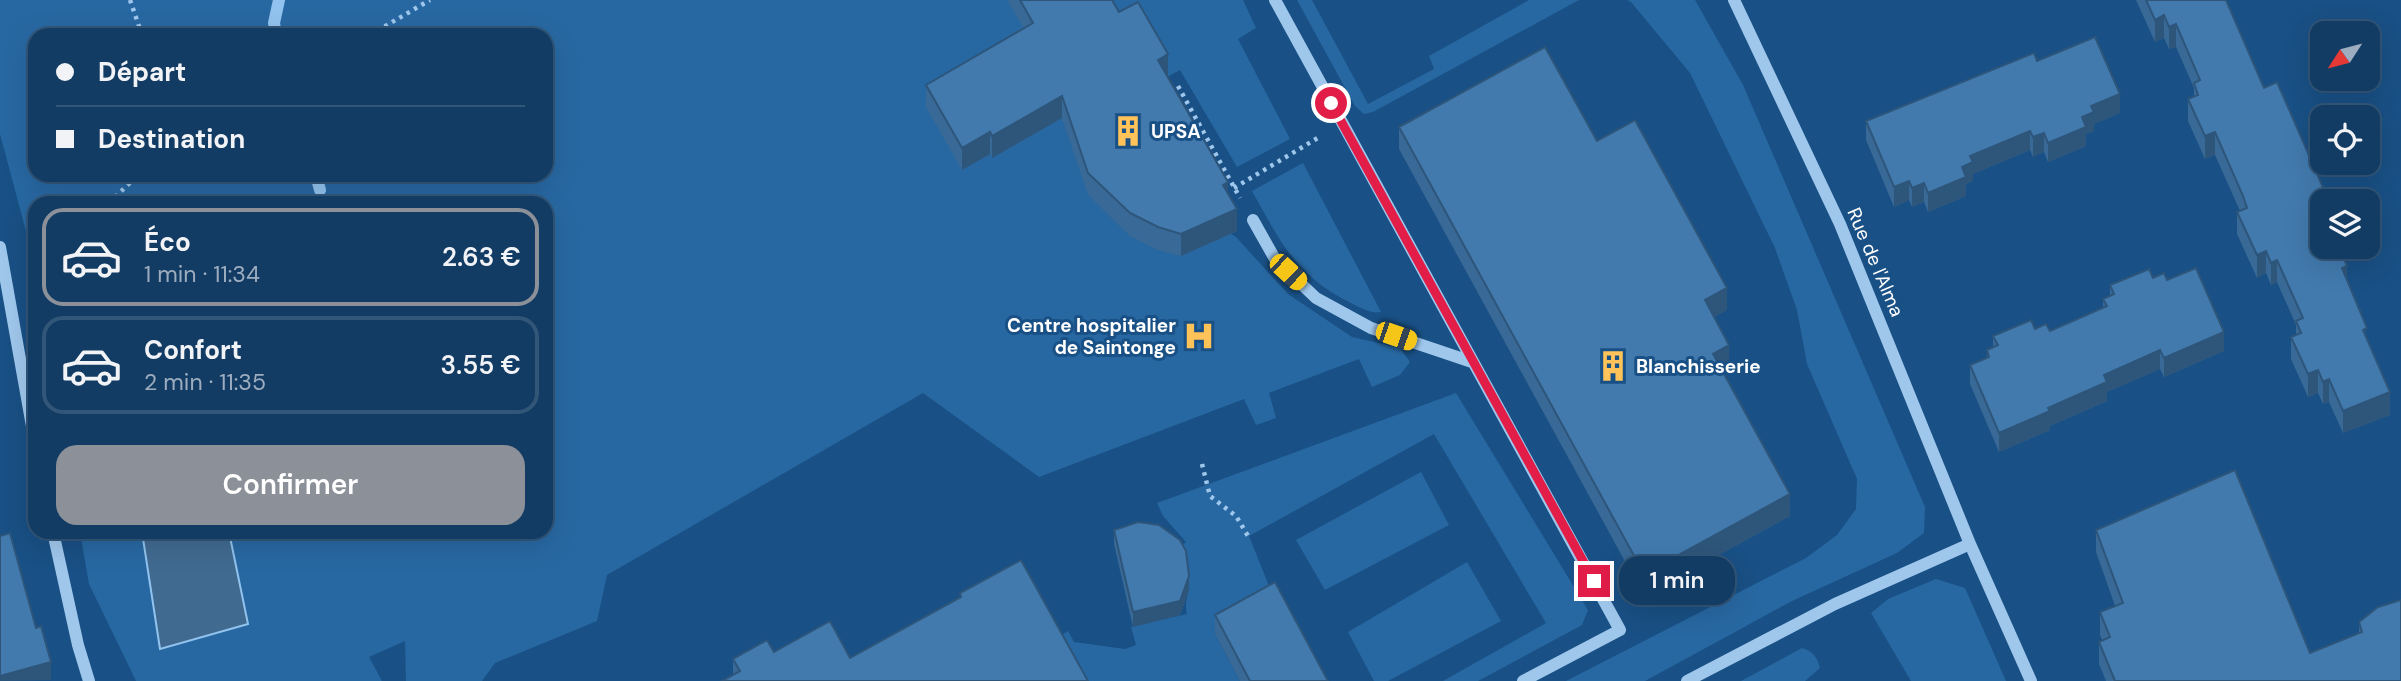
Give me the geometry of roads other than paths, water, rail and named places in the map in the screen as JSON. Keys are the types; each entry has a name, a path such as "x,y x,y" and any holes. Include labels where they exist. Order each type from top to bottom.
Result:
{"street":[{"path":"1275,0 1620,630 1523,681"},
{"name":"Rue de l'Alma","path":"1734,0 1840,224 1970,544 2031,681"},
{"path":"1253,220 1275,259 1316,298 1371,328 1472,362"},
{"path":"0,247 28,404"},
{"path":"55,539 78,645 89,681"},
{"path":"1687,681 1835,604 1970,544"}],"waterway":[{"path":"275,28 279,0"},
{"path":"318,182 320,190"}],"place":[{"name":"UPSA","path":"1128,131"},
{"name":"Centre hospitalier de Saintonge","path":"1199,336"},
{"name":"Blanchisserie","path":"1613,366"}]}
